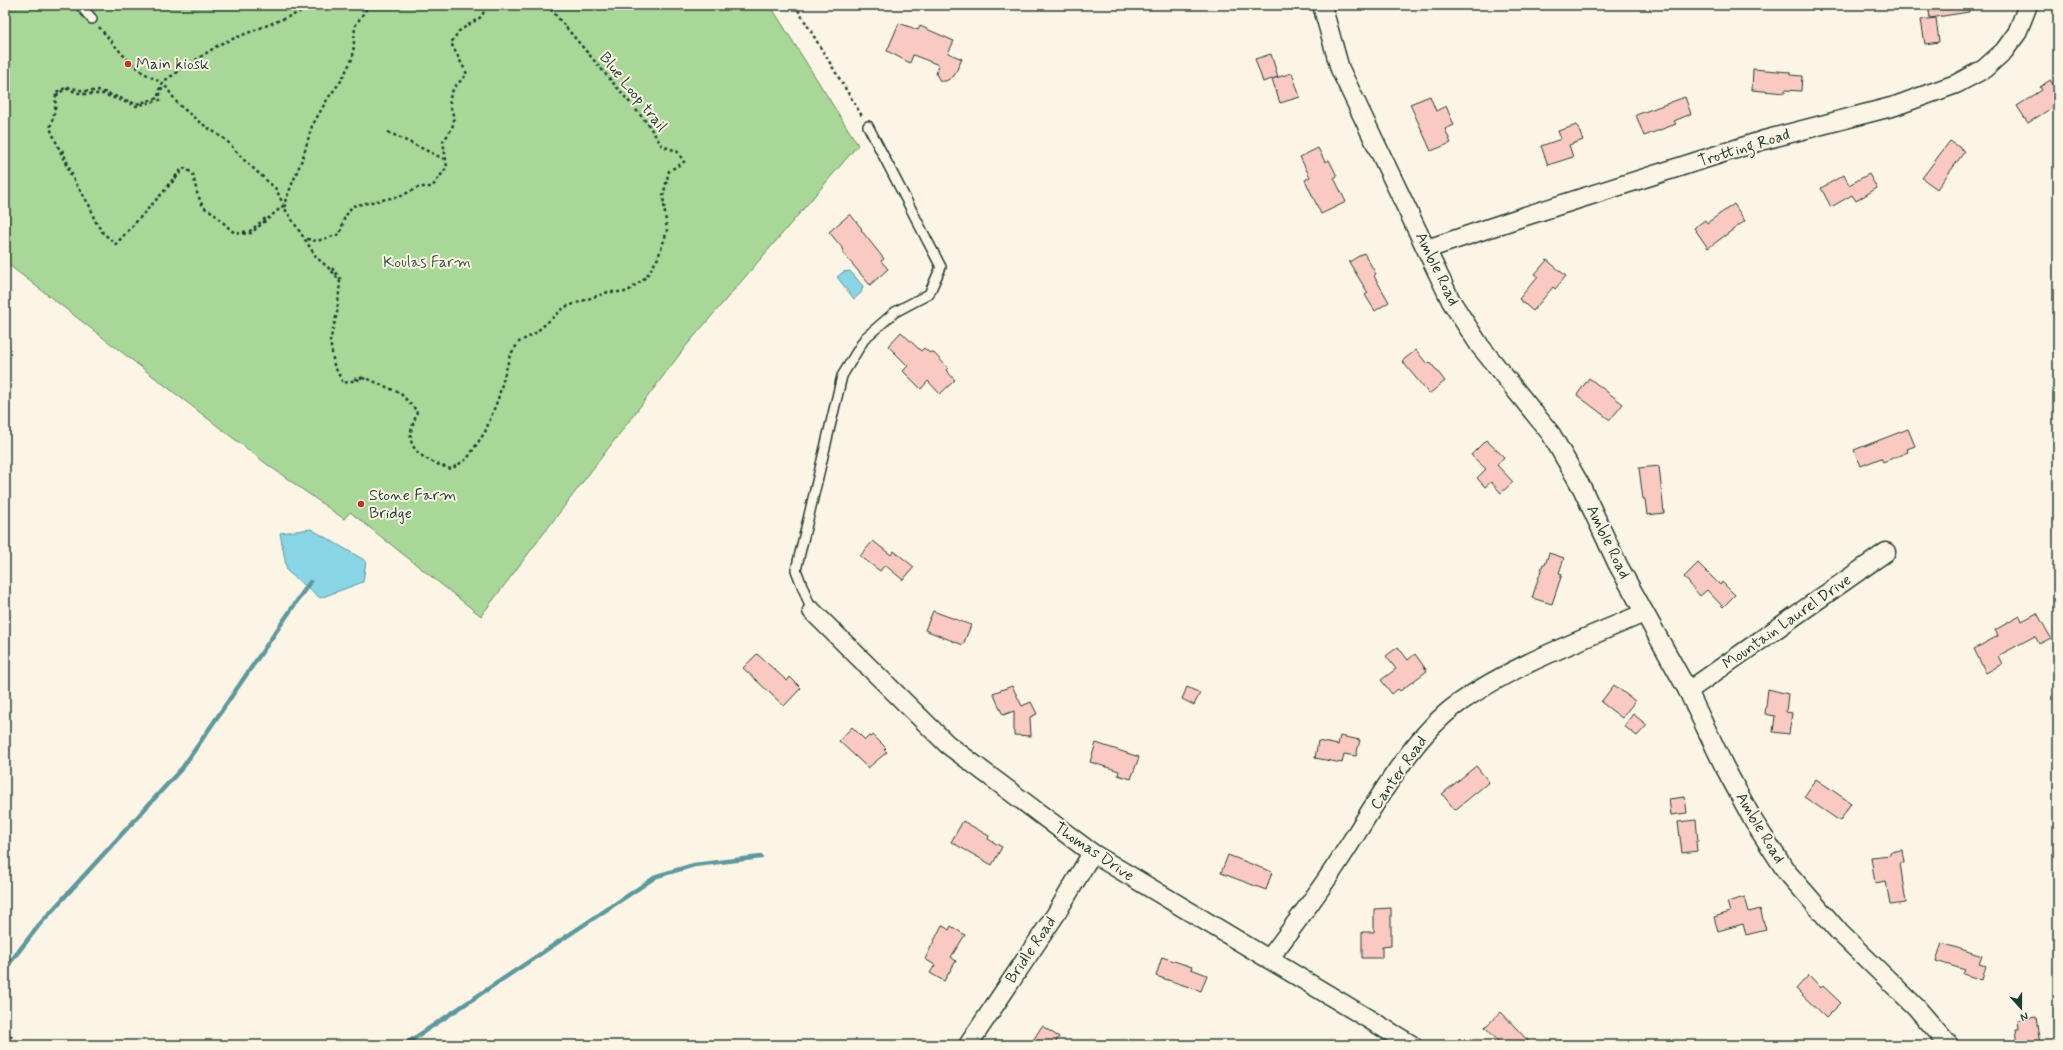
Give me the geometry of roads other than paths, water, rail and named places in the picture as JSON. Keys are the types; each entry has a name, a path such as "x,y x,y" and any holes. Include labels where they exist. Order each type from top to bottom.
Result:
{"street":[{"name":"Amble Road","path":"1322,5 1340,69 1451,301 1480,346 1551,434 1582,488 1618,565 1688,691 1724,766 1754,822 1786,871 1840,933 1916,1007 1949,1045"},
{"name":"Trotting Road","path":"1427,249 1764,140 1895,106 1956,84 1984,69 2004,52 2017,33 2028,5"},
{"name":"Mountain Laurel Drive","path":"1688,691 1886,552"},
{"name":"Thomas Drive","path":"812,611 947,744 1092,853 1412,1045"},
{"name":"Canter Road","path":"1269,959 1323,886 1408,755 1427,732 1459,703 1514,671 1644,613"},
{"name":"Bridle Road","path":"968,1045 1056,914 1092,853"}],"lane":[{"path":"80,5 92,19"},
{"path":"812,611 796,570 842,376 865,338 895,312 929,294 942,267 868,126"}],"water":[{"path":"850,271 863,286 861,293 854,299 837,277 843,272"},
{"path":"311,529 366,561 363,582 320,598 287,571 280,533"}],"waterway":[{"path":"5,969 39,925 183,767 310,582"},
{"path":"404,1045 657,876 694,865 761,857"}],"place":[{"name":"Main kiosk","path":"128,64"},
{"name":"Stone Farm Bridge","path":"361,504"}],"park label":[{"name":"Koulas Farm","path":"427,262"}]}
